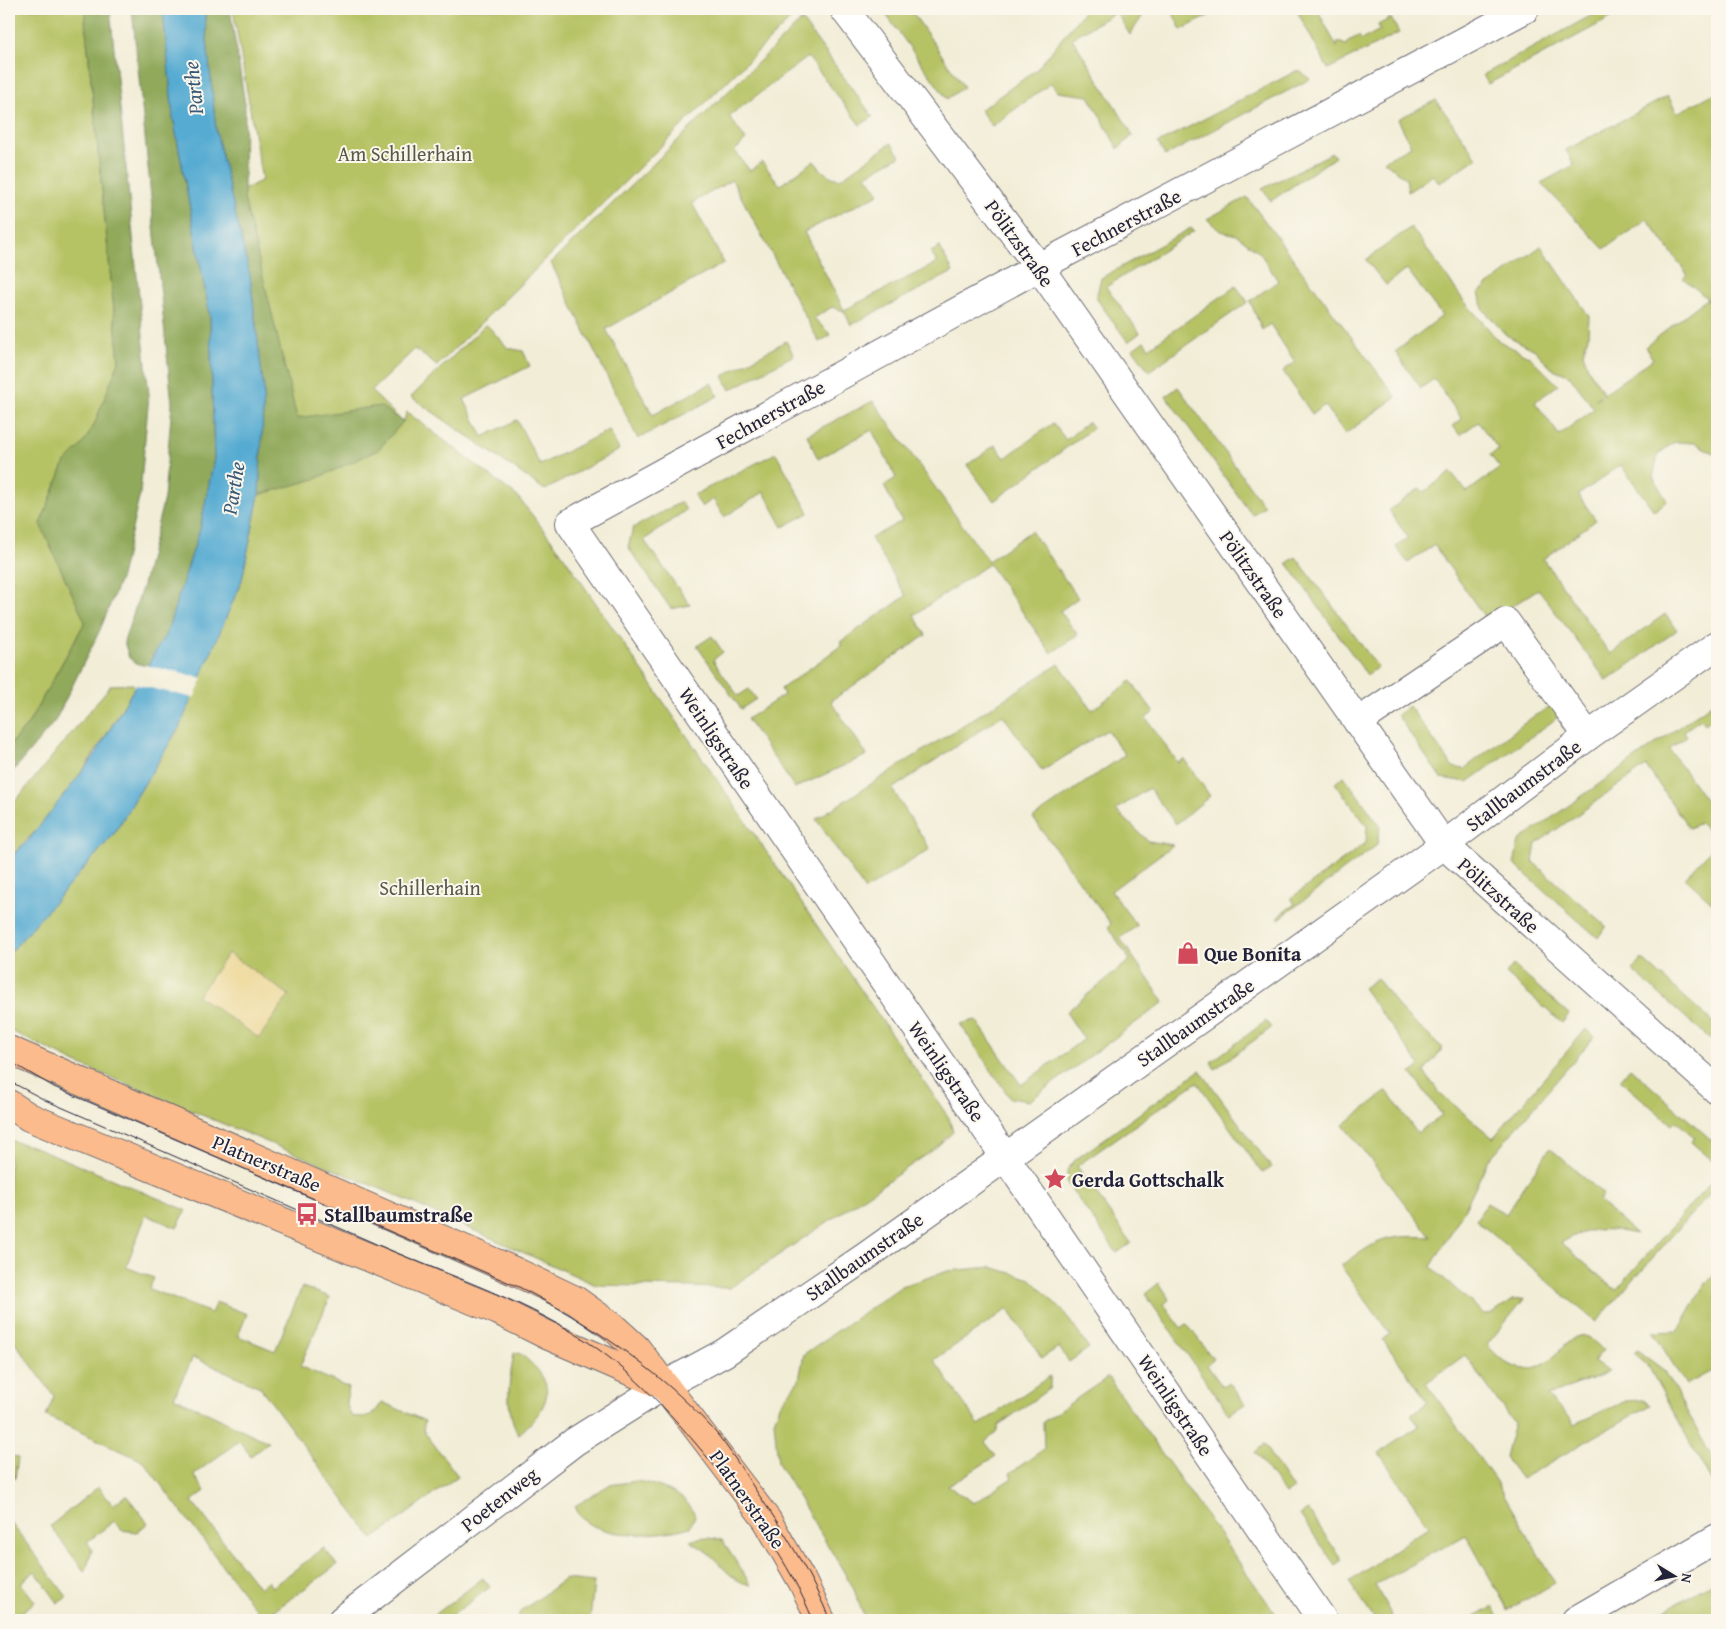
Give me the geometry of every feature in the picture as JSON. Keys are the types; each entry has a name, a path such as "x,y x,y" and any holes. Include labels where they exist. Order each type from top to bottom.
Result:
{"main road":[{"name":"Platnerstraße","path":"9,1050 496,1263 575,1300 613,1327 636,1348 663,1386 767,1520 802,1581 821,1620"},
{"name":"Platnerstraße","path":"9,1104 29,1117 499,1311 549,1336 663,1386"}],"street":[{"name":"Pölitzstraße","path":"844,9 1039,267 1444,845 1717,1090"},
{"name":"Fechnerstraße","path":"570,523 1039,267 1525,9"},
{"name":"Weinligstraße","path":"570,523 1323,1620"},
{"path":"1358,722 1506,622 1588,736"},
{"name":"Stallbaumstraße","path":"663,1386 724,1353 873,1252 1005,1156 1444,845 1588,736 1717,645"},
{"name":"Poetenweg","path":"342,1620 574,1442 663,1386"},
{"path":"1576,1620 1717,1538"}],"green space":[{"path":"9,9 84,9 119,361 85,622 28,724 9,746"},
{"path":"84,9 110,9 149,395 140,494 121,577 100,630 55,721 9,776 9,746 28,724 85,622 40,524 65,462 82,445 94,425 119,361"},
{"path":"132,9 163,9 173,117 210,316 214,459 200,529 167,632 148,666 138,664 129,658 124,641 143,585 164,498 172,404"},
{"path":"204,9 230,9 245,104 244,198 297,418 380,406 403,422 378,450 315,479 259,495 264,392 250,276 216,131"},
{"name":"Schillerhain","path":"233,9 801,9 437,366 415,349 371,391 403,422 407,412 518,497 560,551 949,1118 953,1132 932,1151 730,1288 596,1285 388,1192 76,1063 9,1030 9,954 114,834 180,726 242,580 259,495 240,192 262,180"},
{"path":"882,9 910,9 964,87 947,99"},
{"path":"1086,9 1147,9 1130,35 1116,12 1072,38 1133,135 1118,149 1089,96 1058,92 1051,83 992,126 980,110 1036,70"},
{"path":"1171,9 1222,9 1181,30"},
{"path":"1296,9 1317,9 1337,47 1338,42 1346,45 1348,41 1359,36 1361,40 1380,30 1378,25 1391,18 1399,33 1328,69"},
{"path":"1603,9 1627,9 1488,84 1483,75"},
{"path":"802,20 873,117 860,125 808,57 729,116 746,140 735,151 750,171 762,162 780,185 814,161 825,173 840,179 891,143 900,156 866,175 879,194 804,232 844,310 937,263 931,252 940,247 953,272 851,325 844,311 832,307 814,318 831,335 819,342 732,180 692,203 724,263 606,329 653,415 711,383 718,396 638,439 551,263"},
{"path":"1298,70 1310,79 1165,156 1158,143"},
{"path":"1717,92 1717,455 1695,443 1675,442 1658,454 1653,477 1667,501 1654,511 1621,465 1578,495 1596,520 1543,559 1610,654 1665,614 1677,630 1607,681 1538,589 1488,622 1434,545 1408,563 1396,547 1408,538 1389,510 1420,488 1424,492 1451,472 1467,492 1500,468 1490,455 1499,450 1478,422 1460,435 1453,426 1462,419 1434,379 1421,388 1395,352 1442,316 1407,269 1386,285 1366,260 1411,227 1464,301 1499,341 1530,357 1558,385 1535,402 1559,435 1594,409 1570,376 1551,368 1535,350 1506,335 1483,309 1479,292 1541,246 1589,316 1588,337 1583,353 1589,370 1603,392 1595,400 1653,359 1645,347 1706,299 1709,300 1683,278 1687,274 1647,219 1604,249 1541,183 1574,165 1566,150 1668,96 1677,113"},
{"path":"1436,100 1477,158 1439,183 1433,175 1408,192 1406,179 1384,161 1411,146 1398,119"},
{"path":"1332,153 1335,157 1271,201 1262,189"},
{"path":"1247,197 1396,397 1345,434 1325,405 1312,414 1283,371 1295,362 1270,324 1262,330 1250,301 1278,281 1260,253 1237,235 1220,231 1207,219"},
{"path":"1191,228 1194,231 1106,287 1140,333 1128,342 1096,298 1101,278"},
{"path":"1236,286 1248,302 1149,371 1133,349 1144,341 1149,348"},
{"path":"486,324 508,348 523,351 530,366 464,399 483,437 517,420 540,465 609,430 619,450 545,490 411,397"},
{"path":"786,341 794,355 730,390 723,376"},
{"path":"1178,387 1264,506 1252,515 1166,396"},
{"path":"873,401 988,561 1031,531 1078,598 1060,611 1078,635 1051,653 989,564 914,615 926,635 831,701 867,755 795,788 747,719 784,695 781,689 842,645 840,642 906,596 871,538 902,521 884,486 896,478 872,430 818,459 807,435"},
{"path":"1088,422 1093,428 994,501 967,465 995,445 1005,458 1053,423 1066,440"},
{"path":"776,453 809,513 783,527 764,492 724,517 713,499 702,507 694,495"},
{"path":"681,502 686,510 644,540 690,605 671,609 628,547 633,528"},
{"path":"1296,557 1378,667 1367,675 1287,563"},
{"path":"712,636 723,652 713,660 738,696 749,689 756,699 741,709 697,646"},
{"path":"1059,664 1092,710 1131,681 1154,712 1146,718 1178,763 1184,759 1210,796 1176,824 1149,788 1116,810 1148,841 1173,845 1111,891 1137,926 1120,938 1164,1002 1029,1101 1010,1098 960,1024 976,1020 1021,1085 1084,1039 1066,1012 1130,960 1108,927 1111,924 1033,818 1125,755 1107,730 1042,771 1003,715 892,789 930,849 865,890 816,819"},
{"path":"133,684 134,688 121,711 78,778 45,820 9,858 9,809 111,685"},
{"path":"1717,700 1717,715 1705,724 1701,719 1684,731 1687,736 1669,749 1709,805 1717,801 1717,839 1700,823 1689,828 1646,766 1536,844 1533,862 1606,926 1598,938 1514,864 1519,841"},
{"path":"1558,703 1564,713 1468,782 1441,778 1397,715 1409,706 1453,767 1464,769 1534,716"},
{"path":"1344,776 1380,826 1377,845 1279,919 1278,916 1295,904 1291,898 1366,843 1367,826 1335,783"},
{"path":"1717,843 1717,907 1685,878"},
{"path":"1642,959 1717,1026 1717,1045 1632,970"},
{"path":"1513,965 1569,1014 1562,1023 1506,974"},
{"path":"1377,978 1404,1014 1443,1048 1424,1072 1439,1092 1493,1138 1586,1029 1594,1037 1488,1161 1464,1210 1431,1267 1484,1314 1494,1313 1512,1300 1524,1299 1487,1345 1510,1365 1524,1369 1536,1367 1547,1362 1572,1339 1580,1336 1590,1338 1603,1350 1594,1361 1609,1372 1547,1396 1570,1417 1574,1424 1626,1401 1643,1400 1650,1405 1521,1479 1505,1457 1514,1424 1465,1355 1426,1383 1495,1480 1555,1583 1508,1610 1466,1535 1375,1585 1394,1620 1375,1620 1349,1582 1429,1526 1379,1453 1419,1426 1411,1415 1428,1402 1383,1340 1390,1334 1341,1266 1374,1244 1392,1238 1431,1237 1343,1125 1387,1091 1417,1133 1442,1115 1411,1073 1420,1066 1363,988"},
{"path":"1266,1021 1271,1028 1215,1069 1211,1062"},
{"path":"1630,1068 1717,1145 1717,1154 1712,1160 1691,1142 1694,1137 1676,1121 1672,1125 1620,1080"},
{"path":"1200,1070 1271,1167 1262,1173 1197,1082 1077,1166 1131,1243 1117,1253 1067,1183 1067,1170 1075,1160"},
{"path":"9,1140 35,1147 186,1210 177,1228 146,1215 126,1267 154,1278 149,1289 211,1313 216,1302 247,1314 238,1336 275,1351 302,1287 330,1297 300,1366 349,1388 346,1402 351,1416 361,1417 372,1414 382,1402 425,1421 423,1430 458,1476 373,1539 260,1387 193,1357 174,1397 268,1442 251,1456 239,1441 193,1475 205,1491 192,1501 259,1588 267,1581 272,1587 324,1548 337,1565 263,1619 143,1461 46,1416 54,1396 9,1334"},
{"path":"1550,1148 1603,1194 1599,1201 1636,1234 1615,1230 1597,1230 1571,1237 1561,1243 1616,1290 1717,1175 1717,1185 1596,1322 1476,1220 1487,1203 1506,1214"},
{"path":"991,1267 1031,1279 1063,1311 1089,1348 1069,1362 1059,1347 1042,1358 1008,1309 934,1360 979,1425 1050,1376 1050,1388 999,1425 996,1433 985,1442 996,1456 948,1486 974,1503 1012,1478 1010,1473 1044,1449 1043,1422 1108,1377 1280,1620 865,1620 853,1587 778,1463 774,1421 781,1403 799,1380 804,1354 902,1286 948,1271"},
{"path":"1717,1270 1717,1368 1686,1385 1653,1332 1678,1331 1704,1286"},
{"path":"1159,1283 1170,1299 1164,1304 1181,1328 1187,1324 1213,1359 1207,1365 1222,1386 1229,1382 1245,1404 1229,1414 1145,1294"},
{"path":"1637,1350 1665,1371 1717,1467 1717,1492 1647,1364 1634,1353"},
{"path":"514,1353 519,1353 541,1374 547,1394 539,1413 518,1435 509,1404 509,1385"},
{"path":"1264,1445 1293,1489 1285,1494 1255,1452"},
{"path":"9,1454 18,1458 15,1478 9,1484"},
{"path":"637,1481 671,1491 686,1501 695,1516 690,1527 662,1533 644,1534 626,1534 609,1531 594,1526 582,1518 575,1506 609,1485"},
{"path":"98,1487 113,1505 126,1495 148,1523 137,1532 121,1530 114,1521 87,1542 92,1549 87,1568 84,1571 50,1526"},
{"path":"1308,1510 1342,1560 1335,1565 1300,1515"},
{"path":"9,1520 67,1597 58,1603 35,1571 21,1583 35,1602 11,1620 9,1620"},
{"path":"702,1537 722,1540 751,1585 732,1576 707,1552 690,1541"},
{"path":"483,1578 490,1587 446,1620 428,1620"},
{"path":"565,1579 594,1582 590,1620 517,1620 520,1612"},
{"path":"1717,1581 1717,1620 1648,1620"},
{"path":"1493,1607 1497,1616 1489,1620 1470,1620"}],"sand":[{"path":"228,953 289,995 259,1038 198,996"}],"water":[{"name":"Parthe","path":"163,9 204,9 216,131 250,276 264,392 259,495 242,580 180,726 113,835 9,954 9,858 27,842 95,755 167,632 200,529 214,459 210,316 173,117"}],"pier":[{"path":"145,665 203,678 194,698 133,684"}],"tram line":[{"path":"9,1061 54,1087 519,1287 571,1316 621,1348 668,1385 711,1427 725,1444 790,1542 830,1620"},
{"path":"9,1081 85,1118 533,1310 585,1340 604,1353 638,1382 683,1429 727,1481 781,1557 813,1620"}],"place":[{"name":"Que Bonita","path":"1188,953"},
{"name":"Gerda Gottschalk","path":"1055,1179"},
{"name":"Stallbaumstraße","path":"307,1214"}],"park label":[{"name":"Am Schillerhain","path":"405,153"}]}
